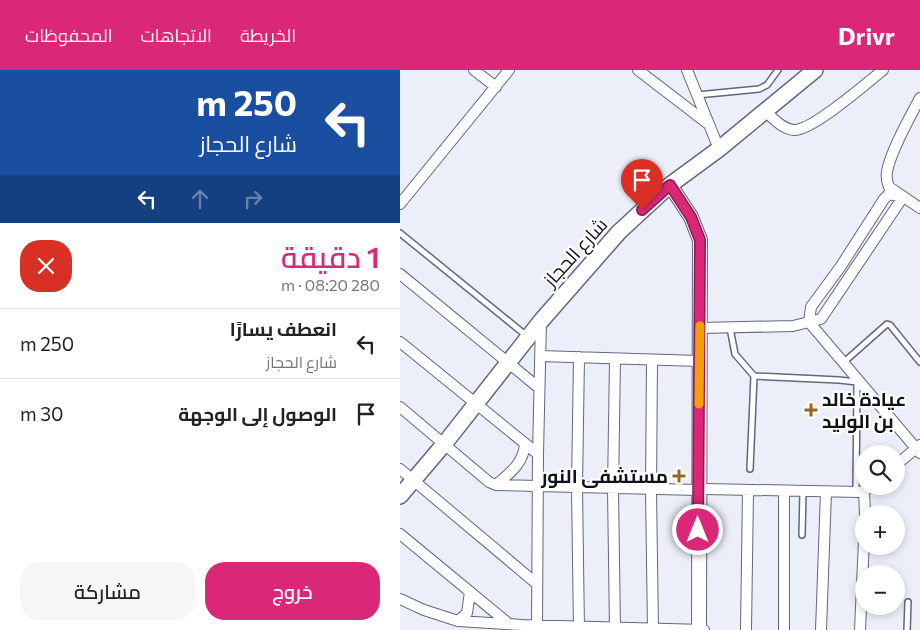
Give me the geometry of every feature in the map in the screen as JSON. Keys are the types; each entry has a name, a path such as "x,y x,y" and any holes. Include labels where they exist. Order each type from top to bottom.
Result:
{"main road":[{"name":"شارع الحجاز","path":"400,496 445,443 541,321 619,232 670,185 719,149 815,70"}],"street":[{"path":"474,70 496,87"},
{"path":"400,204 509,70"},
{"path":"638,70 707,123"},
{"path":"687,70 719,149"},
{"path":"765,111 788,129 802,129 825,115 884,70"},
{"path":"920,98 887,170 886,178 889,187 920,208"},
{"path":"670,185 691,217 700,240 699,361 702,490 699,630"},
{"path":"808,322 811,307 841,266 887,195 895,194 903,197"},
{"path":"700,328 793,326 821,319 903,197"},
{"path":"866,226 878,235"},
{"path":"400,274 539,388"},
{"path":"537,628 537,487 541,321"},
{"path":"808,322 919,449 905,459"},
{"path":"400,342 538,454"},
{"path":"540,356 699,361"},
{"path":"578,628 577,488 579,357"},
{"path":"615,359 613,489 615,628"},
{"path":"652,360 654,629"},
{"path":"400,407 489,482 496,485 652,490 784,492 855,490"},
{"path":"496,485 510,473 525,454 526,443"},
{"path":"400,470 537,584"},
{"path":"746,630 748,491"},
{"path":"784,492 784,630"},
{"path":"821,630 826,492"},
{"path":"400,534 508,624"},
{"path":"860,630 863,555"},
{"path":"458,621 467,613 470,592"},
{"path":"400,599 424,610 458,621 537,628 705,630"}],"lane":[{"path":"697,95 759,89 767,85 778,70"},
{"path":"400,233 528,338"},
{"path":"844,362 887,324 890,325 920,362"},
{"path":"730,327 735,354 754,376 750,469"},
{"path":"754,376 859,382 862,445"},
{"path":"802,535 803,492"},
{"path":"907,630 908,602"}],"slow traffic":[{"path":"699,404 700,326"}],"place":[{"name":"عيادة خالد بن الوليد","path":"811,410"},
{"name":"مستشفى النور","path":"679,476"}],"route":[{"path":"642,210 670,185 691,217 700,240 698,530"}]}
